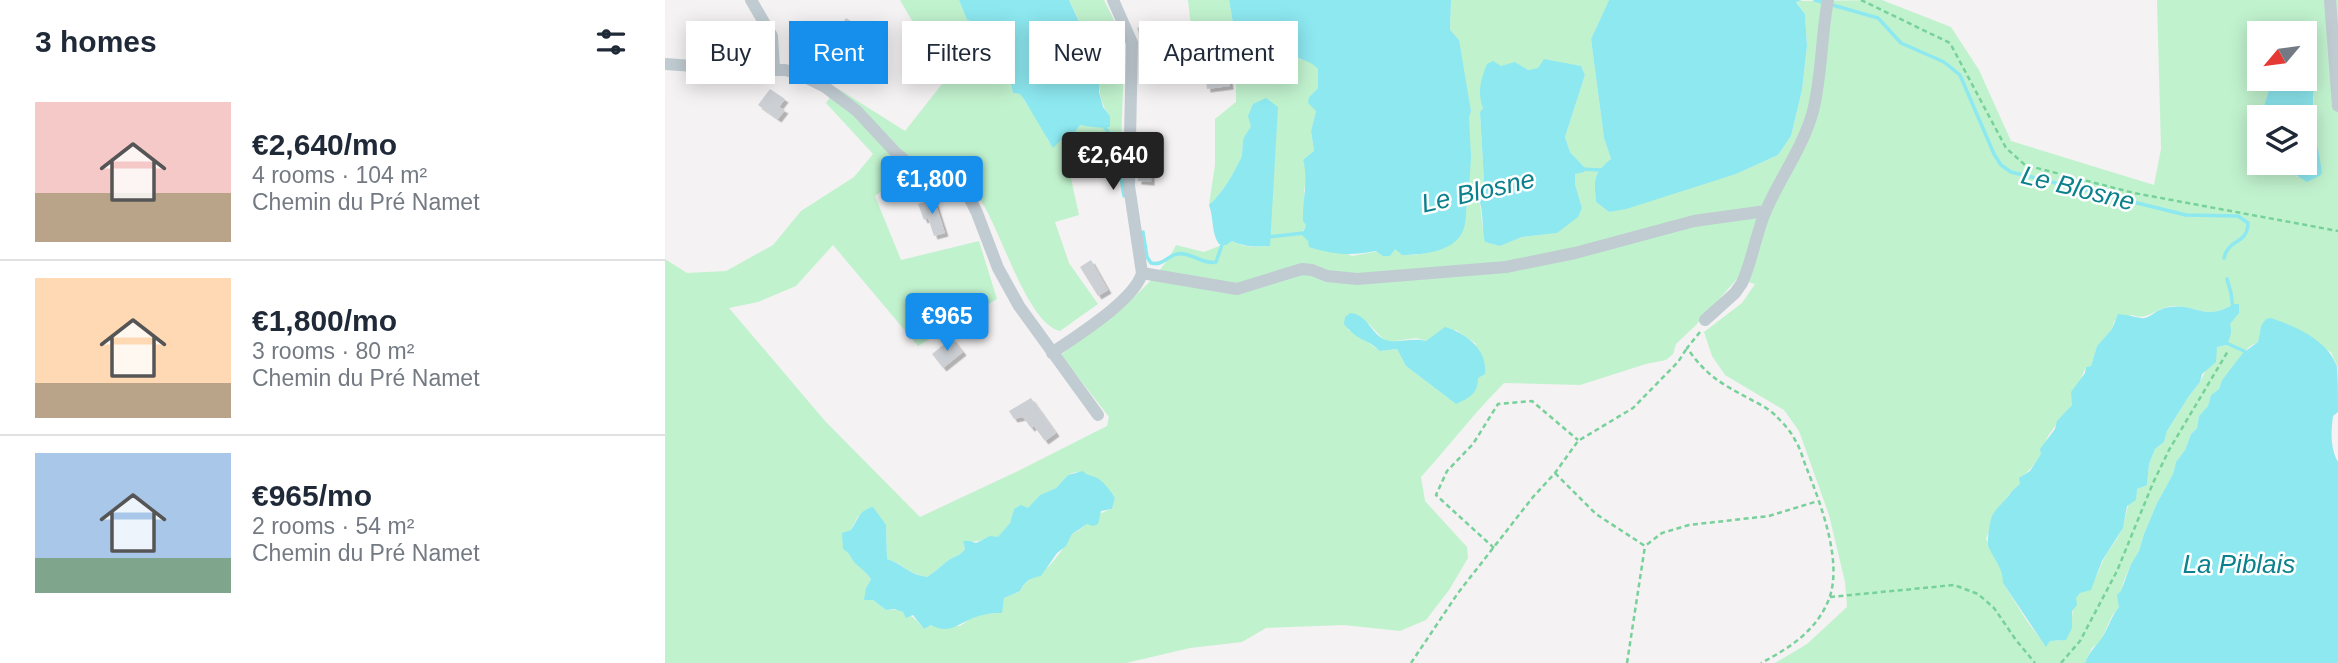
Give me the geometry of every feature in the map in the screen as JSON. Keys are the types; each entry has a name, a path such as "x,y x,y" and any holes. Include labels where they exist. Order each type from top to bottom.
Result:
{"street":[{"path":"751,0 763,21"},
{"path":"1052,353 1131,293 1140,282 1142,273 1129,186 1132,43 1113,0"},
{"path":"1705,320 1742,284 1766,211 1782,175 1805,136 1818,86 1828,0"},
{"path":"2330,0 2338,106"},
{"path":"665,64 686,65"},
{"path":"775,69 797,73 832,92 857,111 897,154 914,168 952,183 969,197 1008,288 1098,415"},
{"path":"1142,273 1237,289 1302,269 1327,276 1357,279 1506,267 1575,253 1694,220 1766,211"}],"path":[{"path":"1861,0 1950,43 2006,148 2025,165 2134,193 2338,231"},
{"path":"1411,663 1458,593 1579,441 1633,408 1678,362 1699,334 1705,320"},
{"path":"1687,348 1701,369 1773,412 1795,439 1827,527 1834,574 1830,597 1808,633 1781,653 1761,663"},
{"path":"2061,663 2080,641 2117,571 2169,450 2228,351"},
{"path":"1494,548 1437,495 1447,471 1473,444 1498,404 1532,401 1579,441"},
{"path":"1555,473 1596,514 1645,546"},
{"path":"1627,663 1645,546 1662,533 1689,525 1769,516 1819,500"},
{"path":"1830,597 1954,585 1979,594 1994,608 2035,663"}],"green space":[{"path":"900,0 959,0 967,20 970,21 912,21"},
{"path":"1069,0 1104,0 1114,21 1079,21"},
{"path":"1188,0 1229,0 1233,21 1190,21"},
{"path":"1451,0 1609,0 1591,39 1604,138 1611,159 1596,178 1596,202 1609,212 1736,174 1778,155 1791,136 1802,90 1807,46 1805,14 1796,1 1882,0 1951,27 1979,70 2011,141 2154,185 2161,149 2157,0 2338,0 2338,368 2331,352 2261,326 2258,342 2249,347 2222,380 2219,389 2211,395 2208,406 2199,416 2197,428 2176,462 2123,583 2119,607 2085,663 1775,663 1807,644 1847,607 1845,582 1829,515 1799,431 1784,410 1725,375 1712,356 1704,332 1742,303 1755,284 1737,279 1676,344 1673,354 1666,360 1580,385 1504,383 1493,394 1421,477 1425,501 1467,547 1468,558 1449,590 1426,620 1400,631 1344,625 1266,628 1242,642 1190,648 1126,663 665,663 665,259 687,273 726,271 773,245 801,211 854,177 873,154 826,103 837,88 905,131 942,84 1011,84 1013,93 1020,94 1047,135 1048,141 1058,141 1073,135 1080,125 1105,127 1110,116 1102,101 1099,84 1123,84 1121,142 1067,160 1079,215 1055,222 1069,263 1098,304 1060,331 1048,324 1036,311 1025,293 979,198 961,181 926,160 875,196 901,260 979,241 997,299 918,346 833,245 796,286 758,302 729,308 825,421 920,517 1107,426 1109,417 1061,355 1140,291 1154,277 1176,245 1204,252 1232,241 1246,246 1270,246 1251,126 1243,141 1242,156 1223,189 1209,205 1215,165 1215,119 1236,102 1236,84 1298,84 1298,59 1311,61 1318,69 1318,88 1309,97 1316,111 1311,131 1314,151 1303,161 1308,175 1304,190 1306,225 1303,231 1352,256 1395,248 1402,255 1416,255 1444,248 1466,204 1469,192 1471,110 1450,30","holes":["2247,21 2317,21 2317,91 2314,91 2313,105 2317,105 2317,142 2321,175 2247,175 2247,105 2264,105 2269,91 2247,91","1515,62 1527,70 1581,66 1585,75 1565,137 1570,152 1585,168 1575,174 1582,208 1556,233 1522,237 1500,246 1486,242 1476,189 1483,186 1484,181 1480,112","2234,304 2226,345 2217,347 2200,382 2167,431 2164,442 2155,449 2149,464 2147,485 2140,487 2131,497 2122,529 2095,580 2075,600 2072,628 2059,641 2050,641 2046,646 2003,583 2003,572 1986,539 1992,516 2020,485 2020,478 2042,453 2048,436 2072,405 2072,398 2086,367 2091,366 2097,346 2112,329 2114,321 2132,315 2143,317 2162,308 2174,306 2210,312","1369,324 1388,342 1416,338 1426,341 1456,330 1476,344 1456,404 1406,366 1397,349 1381,351 1347,329","1075,472 1107,487 1115,498 1112,509 1072,534 1049,566 1020,591 1004,598 1001,613 983,614 960,626 931,625 924,629 908,614 898,610 886,610 873,600 866,588 871,579 855,562 842,534 851,530 858,516 886,525 887,559 927,577 963,552 963,541 998,538 1010,523 1014,509 1028,509 1040,495 1056,488 1068,475"]}],"water":[{"path":"959,0 1069,0 1079,21 1029,21 1029,84 1099,84 1103,107 1110,116 1110,127 1080,125 1073,135 1064,137 1053,148 1020,94 1013,93 1011,84 1015,84 1015,21 967,20"},
{"path":"1229,0 1451,0 1450,30 1459,40 1471,111 1469,192 1466,220 1460,236 1447,247 1419,254 1402,255 1395,249 1390,256 1383,256 1376,251 1343,254 1309,247 1308,241 1302,235 1306,225 1303,221 1303,160 1314,151 1311,131 1316,111 1308,103 1309,97 1318,88 1318,69 1298,58 1298,21 1233,21"},
{"path":"1609,0 1802,0 1796,2 1805,14 1807,46 1802,90 1791,136 1778,155 1736,174 1626,209 1609,212 1596,202 1596,178 1611,159 1604,138 1591,39"},
{"path":"1544,59 1581,66 1585,75 1565,137 1570,152 1585,168 1584,172 1575,174 1582,208 1578,217 1557,233 1522,237 1500,246 1485,242 1482,210 1475,192 1483,186 1484,181 1480,112 1483,108 1480,91 1483,75 1487,64 1493,61 1501,66 1515,62 1528,70 1538,68"},
{"path":"2269,91 2314,91 2313,105 2264,105"},
{"path":"1266,98 1278,107 1270,246 1250,246 1232,241 1226,245 1219,244 1209,205 1227,183 1241,158 1244,139 1251,126 1248,116 1253,104"},
{"path":"2317,138 2322,172 2307,182 2296,175 2317,175"},
{"path":"2239,304 2239,313 2230,324 2228,342 2217,347 2216,362 2202,374 2200,382 2167,431 2164,442 2155,449 2149,464 2147,485 2137,489 2136,500 2127,506 2123,528 2102,561 2091,590 2080,593 2076,598 2077,605 2072,611 2072,628 2066,640 2050,641 2046,647 2003,583 2000,569 1988,545 1992,516 2020,484 2019,478 2030,471 2057,421 2072,405 2071,392 2085,373 2086,367 2091,366 2097,346 2112,329 2118,314 2145,318 2159,310 2179,306 2215,312"},
{"path":"1350,313 1361,317 1377,334 1390,341 1426,341 1445,327 1453,330 1468,338 1479,350 1485,365 1485,374 1478,378 1472,395 1456,404 1406,366 1397,349 1380,351 1353,334 1344,324 1345,317"},
{"name":"La Piblais","path":"2271,318 2300,330 2319,342 2337,367 2338,412 2333,416 2332,445 2338,462 2338,663 2085,663 2119,607 2117,595 2139,551 2176,462 2197,428 2199,416 2208,406 2211,395 2219,389 2222,380 2243,353 2258,342 2261,326 2266,319"},
{"path":"1083,471 1099,479 1110,490 1115,498 1112,509 1101,511 1098,524 1087,524 1072,534 1066,546 1057,553 1041,576 1028,580 1020,591 1004,598 1002,613 973,618 953,628 943,629 931,625 924,629 913,615 906,618 903,612 886,610 873,600 864,600 871,579 843,549 842,533 851,530 865,510 873,507 886,525 887,559 915,574 927,577 963,552 963,541 976,543 990,536 998,537 1010,523 1014,509 1021,505 1028,508 1040,495 1056,488 1068,475"}],"building":[{"path":"1207,84 1230,84 1230,86 1207,89"},
{"path":"770,89 785,99 779,107 785,110 778,119 758,105"},
{"path":"1152,148 1151,182 1138,181 1139,149"},
{"path":"934,199 945,233 934,236 928,218 924,220 918,204"},
{"path":"1091,260 1108,290 1098,296 1080,267"},
{"path":"952,338 963,352 943,368 932,354"},
{"path":"1031,398 1056,433 1045,441 1034,426 1031,428 1023,417 1014,419 1009,411"}],"waterway":[{"name":"Le Blosne","path":"1815,0 1878,18 1901,43 1944,62 1960,75 1994,154 2001,165 2011,172 2186,215 2238,216 2248,223 2247,230 2245,235 2226,251 2224,258"},
{"name":"Le Blosne","path":"1102,124 1116,149 1124,196"},
{"name":"Le Blosne","path":"1581,169 1601,170"},
{"name":"Le Blosne","path":"1143,232 1147,257 1155,264 1182,254 1206,262 1216,262 1223,242"},
{"name":"Le Blosne","path":"1267,237 1304,233"},
{"name":"Le Blosne","path":"2227,279 2233,308"},
{"name":"Le Blosne","path":"2224,342 2247,355"}]}
